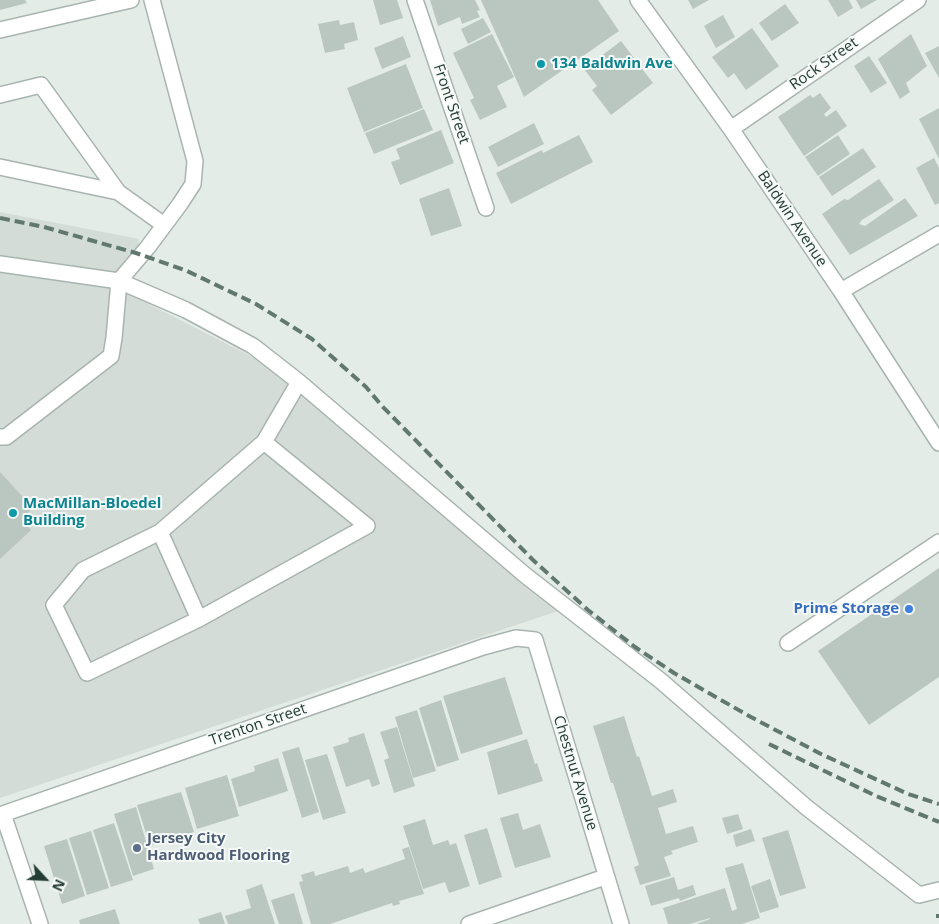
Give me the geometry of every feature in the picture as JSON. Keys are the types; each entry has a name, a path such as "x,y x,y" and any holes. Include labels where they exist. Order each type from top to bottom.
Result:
{"street":[{"path":"0,30 131,0"},
{"path":"0,437 6,437 111,356 119,281 164,225 193,184 195,161 152,0"},
{"name":"Front Street","path":"415,0 486,208"},
{"name":"Baldwin Avenue","path":"638,0 731,129 841,291 939,443"},
{"name":"Rock Street","path":"731,129 918,0"},
{"path":"0,94 41,84 118,192 164,225"},
{"path":"0,167 118,192"},
{"path":"841,291 939,234"},
{"path":"0,264 119,281 186,310 253,346 299,382 525,575 661,681 806,807 919,895 939,890"},
{"path":"264,442 367,526 199,618 87,673 54,605 83,570 160,532 264,442 299,382"},
{"path":"160,532 199,618"},
{"path":"788,643 939,542"},
{"name":"Trenton Street","path":"2,815 483,647 516,638"},
{"name":"Chestnut Avenue","path":"516,638 535,640 621,924"},
{"path":"2,815 40,924"},
{"path":"469,924 606,876"}],"shaded area":[{"path":"0,212 139,239 131,295 276,369 564,609 0,798"}],"building":[{"path":"0,0 25,0 27,3 0,10"},
{"path":"373,0 397,0 403,18 380,25"},
{"path":"430,0 475,0 480,10 477,11 480,17 462,24 460,17 438,26"},
{"name":"134 Baldwin Ave","path":"481,0 598,0 619,31 524,97"},
{"path":"688,0 709,0 693,9"},
{"path":"828,0 849,0 853,8 838,17"},
{"path":"856,0 877,0 861,9"},
{"path":"785,4 799,23 772,41 759,23"},
{"path":"723,15 735,37 716,48 704,26"},
{"path":"483,18 491,32 468,44 461,29"},
{"path":"339,20 340,25 354,22 358,40 344,44 345,49 325,53 318,24"},
{"path":"752,28 779,66 746,90 734,73 728,78 712,57"},
{"path":"492,34 514,77 497,86 507,107 480,120 470,100 474,98 453,53"},
{"path":"911,34 927,66 906,83 910,92 900,99 878,59"},
{"path":"403,36 411,57 382,69 374,48"},
{"path":"621,41 653,83 611,115 592,90 597,86 584,69"},
{"path":"939,46 939,78 925,53"},
{"path":"869,56 887,83 871,93 854,66"},
{"path":"406,64 423,108 364,132 347,88"},
{"path":"820,93 831,108 824,114 826,117 836,110 847,126 804,156 778,117 810,95 813,98"},
{"path":"939,108 939,159 919,119"},
{"path":"424,109 433,130 374,154 365,133"},
{"path":"534,123 544,144 498,167 488,147"},
{"path":"441,130 454,163 400,185 391,162 400,159 396,149"},
{"path":"579,135 593,162 511,204 496,173 542,150 543,153"},
{"path":"838,135 850,154 818,176 805,157"},
{"path":"863,148 876,167 832,196 819,177"},
{"path":"934,158 939,168 939,203 935,205 916,168"},
{"path":"879,179 894,200 862,220 859,224 865,226 905,198 918,216 850,255 822,214 844,199 848,200"},
{"path":"449,188 462,226 431,236 419,199"},
{"name":"MacMillan-Bloedel Building","path":"0,472 33,508 21,519 31,530 0,559"},
{"name":"Prime Storage","path":"939,568 939,677 869,725 818,651"},
{"path":"505,677 523,734 461,754 443,696"},
{"path":"441,700 459,760 437,767 419,708"},
{"path":"417,710 436,771 413,778 395,717"},
{"path":"624,716 652,796 673,789 677,802 658,808 666,834 693,826 698,842 671,851 673,854 664,857 671,876 640,885 634,867 639,865 593,726"},
{"path":"397,727 415,786 394,793 384,760 389,758 380,732"},
{"path":"364,733 380,784 372,787 369,779 346,787 333,747 349,742 348,738"},
{"path":"527,739 543,781 498,795 487,752"},
{"path":"299,747 319,812 302,818 282,752"},
{"path":"327,754 346,813 323,820 305,760"},
{"path":"278,758 288,791 239,807 231,779 255,771 254,766"},
{"path":"227,775 239,816 197,829 185,788"},
{"path":"181,792 194,832 150,846 137,805"},
{"path":"136,807 154,869 133,876 114,814"},
{"path":"518,813 523,830 540,824 551,857 515,868 500,818"},
{"path":"738,814 743,829 727,834 722,818"},
{"path":"425,819 433,845 448,840 450,845 456,843 470,886 449,893 445,882 423,889 403,826"},
{"path":"114,823 133,880 111,887 93,830"},
{"path":"487,828 502,877 479,885 464,835"},
{"path":"751,829 755,841 736,847 733,835"},
{"path":"788,830 806,888 780,896 762,838"},
{"path":"91,831 109,888 87,895 69,838"},
{"path":"67,839 85,896 62,904 44,846"},
{"path":"409,847 424,894 399,901 400,904 393,906 392,903 330,924 311,924 299,882 303,881 301,875 314,871 315,876 348,866 350,873 363,868 365,873 405,859 402,849"},
{"path":"743,863 760,918 742,924 696,924 710,918 690,924 668,924 663,908 725,888 732,911 737,909 725,868"},
{"path":"674,877 678,890 693,885 696,895 680,901 679,898 651,906 645,886"},
{"path":"770,879 779,907 760,913 751,886"},
{"path":"262,884 275,924 228,924 225,916 251,908 246,890"},
{"path":"294,893 303,924 279,924 271,900"},
{"path":"115,909 120,924 80,924 79,920"},
{"path":"221,912 225,924 200,924 198,919"}],"railway":[{"path":"0,218 44,227 136,253 187,271 256,304 312,339 366,387 382,406 533,560 588,610 635,647 674,673 821,754 908,794 939,804"},
{"path":"769,744 876,796 939,822"}],"place":[{"name":"134 Baldwin Ave","path":"541,64"},
{"name":"MacMillan-Bloedel Building","path":"13,513"},
{"name":"Prime Storage","path":"909,609"},
{"name":"Jersey City Hardwood Flooring","path":"137,848"}]}
